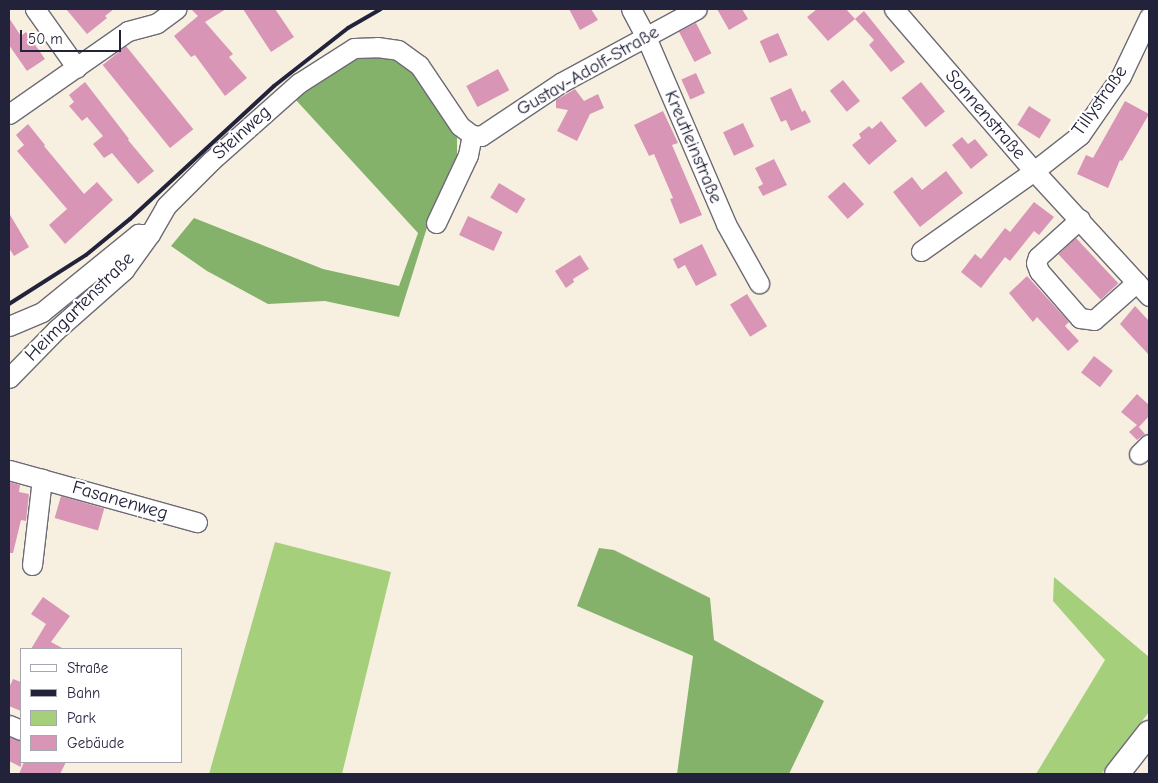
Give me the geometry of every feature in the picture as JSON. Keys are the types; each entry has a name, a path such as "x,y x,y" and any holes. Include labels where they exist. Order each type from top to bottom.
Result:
{"main road":[{"path":"1117,774 1149,733"}],"street":[{"path":"35,9 76,68"},
{"path":"9,114 128,31 158,23 176,9"},
{"name":"Kreutleinstraße","path":"631,9 646,37 726,224 759,283"},
{"name":"Gustav-Adolf-Straße","path":"476,136 562,82 697,9"},
{"name":"Sonnenstraße","path":"894,9 1034,171 1080,219 1143,289 1094,320 1080,318 1039,271 1036,263 1038,257 1080,219"},
{"name":"Tillystraße","path":"921,251 1034,171 1080,135 1121,76 1149,17"},
{"name":"Steinweg","path":"150,234 166,206 211,161 299,83 354,48 377,47 398,50 419,65 460,126 476,136"},
{"path":"436,223 476,136"},
{"path":"9,326 42,312 138,234 150,234"},
{"name":"Heimgartenstraße","path":"9,378 56,330 124,270 150,234"},
{"path":"42,312 56,330"},
{"name":"Fasanenweg","path":"9,470 197,522"},
{"path":"32,565 42,479"}],"green space":[{"path":"357,55 395,55 414,69 457,131 457,161 430,218 399,317 325,301 268,304 207,271 171,246 194,218 323,269 399,286 418,233 295,99 317,80"},
{"path":"275,542 391,572 342,774 209,774"},
{"path":"599,548 614,550 710,598 714,640 824,701 789,774 677,774 693,656 577,606"},
{"path":"1054,577 1149,657 1149,712 1101,774 1036,774 1105,660 1053,601"}],"building":[{"path":"66,9 114,9 105,16 107,18 87,34"},
{"path":"191,9 226,9 205,22 233,54 229,57 247,78 225,96 195,55 191,57 174,36 198,16"},
{"path":"243,9 275,9 294,37 271,52"},
{"path":"569,9 591,9 598,20 580,30"},
{"path":"717,9 742,9 748,19 729,30"},
{"path":"817,9 846,9 855,19 828,41 807,17"},
{"path":"864,11 905,62 891,72 869,45 874,40 855,19"},
{"path":"9,18 21,36 26,32 45,59 27,71 9,45"},
{"path":"696,23 711,53 695,62 679,32"},
{"path":"778,33 788,55 769,63 760,41"},
{"path":"126,46 193,129 170,148 103,65"},
{"path":"498,69 509,90 477,107 466,86"},
{"path":"696,73 705,93 690,100 681,80"},
{"path":"843,80 860,101 847,112 830,91"},
{"path":"85,82 128,140 154,171 138,184 112,153 104,158 93,144 103,136 87,117 82,121 69,106 74,102 69,95"},
{"path":"921,82 945,112 925,127 902,98"},
{"path":"791,88 802,112 805,110 811,122 791,131 786,120 781,122 770,98"},
{"path":"575,89 584,101 598,94 604,108 590,114 577,141 557,131 568,110 556,108 556,100"},
{"path":"1125,101 1149,114 1122,161 1120,160 1108,188 1077,174 1086,155 1093,158"},
{"path":"1029,106 1051,120 1039,138 1017,125"},
{"path":"663,111 678,143 672,145 702,215 680,224 670,199 673,198 654,154 649,156 634,125"},
{"path":"881,121 897,141 869,165 852,145 861,138 859,134 869,126 872,129"},
{"path":"743,123 754,147 734,156 723,132"},
{"path":"28,124 84,194 97,182 113,200 65,244 49,225 67,209 17,151 24,145 16,135"},
{"path":"962,137 968,144 975,139 988,155 971,169 952,145"},
{"path":"774,159 787,185 763,196 758,187 763,184 755,168"},
{"path":"946,171 963,193 920,227 893,192 912,177 922,190"},
{"path":"844,182 864,204 848,219 828,197"},
{"path":"499,183 526,199 517,214 490,198"},
{"path":"1034,202 1054,217 1039,235 1034,231 1010,261 1005,257 981,288 961,272 975,254 981,259 1005,228 1010,232"},
{"path":"9,213 29,247 14,256 9,248"},
{"path":"468,216 502,232 494,251 459,235"},
{"path":"1076,238 1118,283 1101,300 1058,254"},
{"path":"702,244 717,275 696,286 685,265 678,269 673,259"},
{"path":"580,255 589,269 573,279 574,282 566,288 555,271"},
{"path":"1027,276 1069,322 1065,326 1079,341 1068,351 1037,317 1033,322 1009,293"},
{"path":"747,294 767,326 750,337 730,305"},
{"path":"1135,306 1149,321 1149,355 1120,324"},
{"path":"1094,356 1113,371 1100,387 1081,373"},
{"path":"1137,394 1149,405 1149,416 1138,426 1145,434 1137,440 1129,432 1137,425 1121,412"},
{"path":"9,482 20,485 19,492 29,494 26,521 21,520 13,553 9,553"},
{"path":"61,496 104,508 98,531 55,518"},
{"path":"43,597 70,616 51,642 62,648 32,648 46,624 31,614"},
{"path":"13,679 20,682 20,711 9,706 9,688"},
{"path":"9,737 20,741 21,767 9,761"},
{"path":"24,763 66,763 60,774 19,774"}],"railway":[{"path":"9,304 86,255 130,219 274,86 348,28 381,9"}]}
